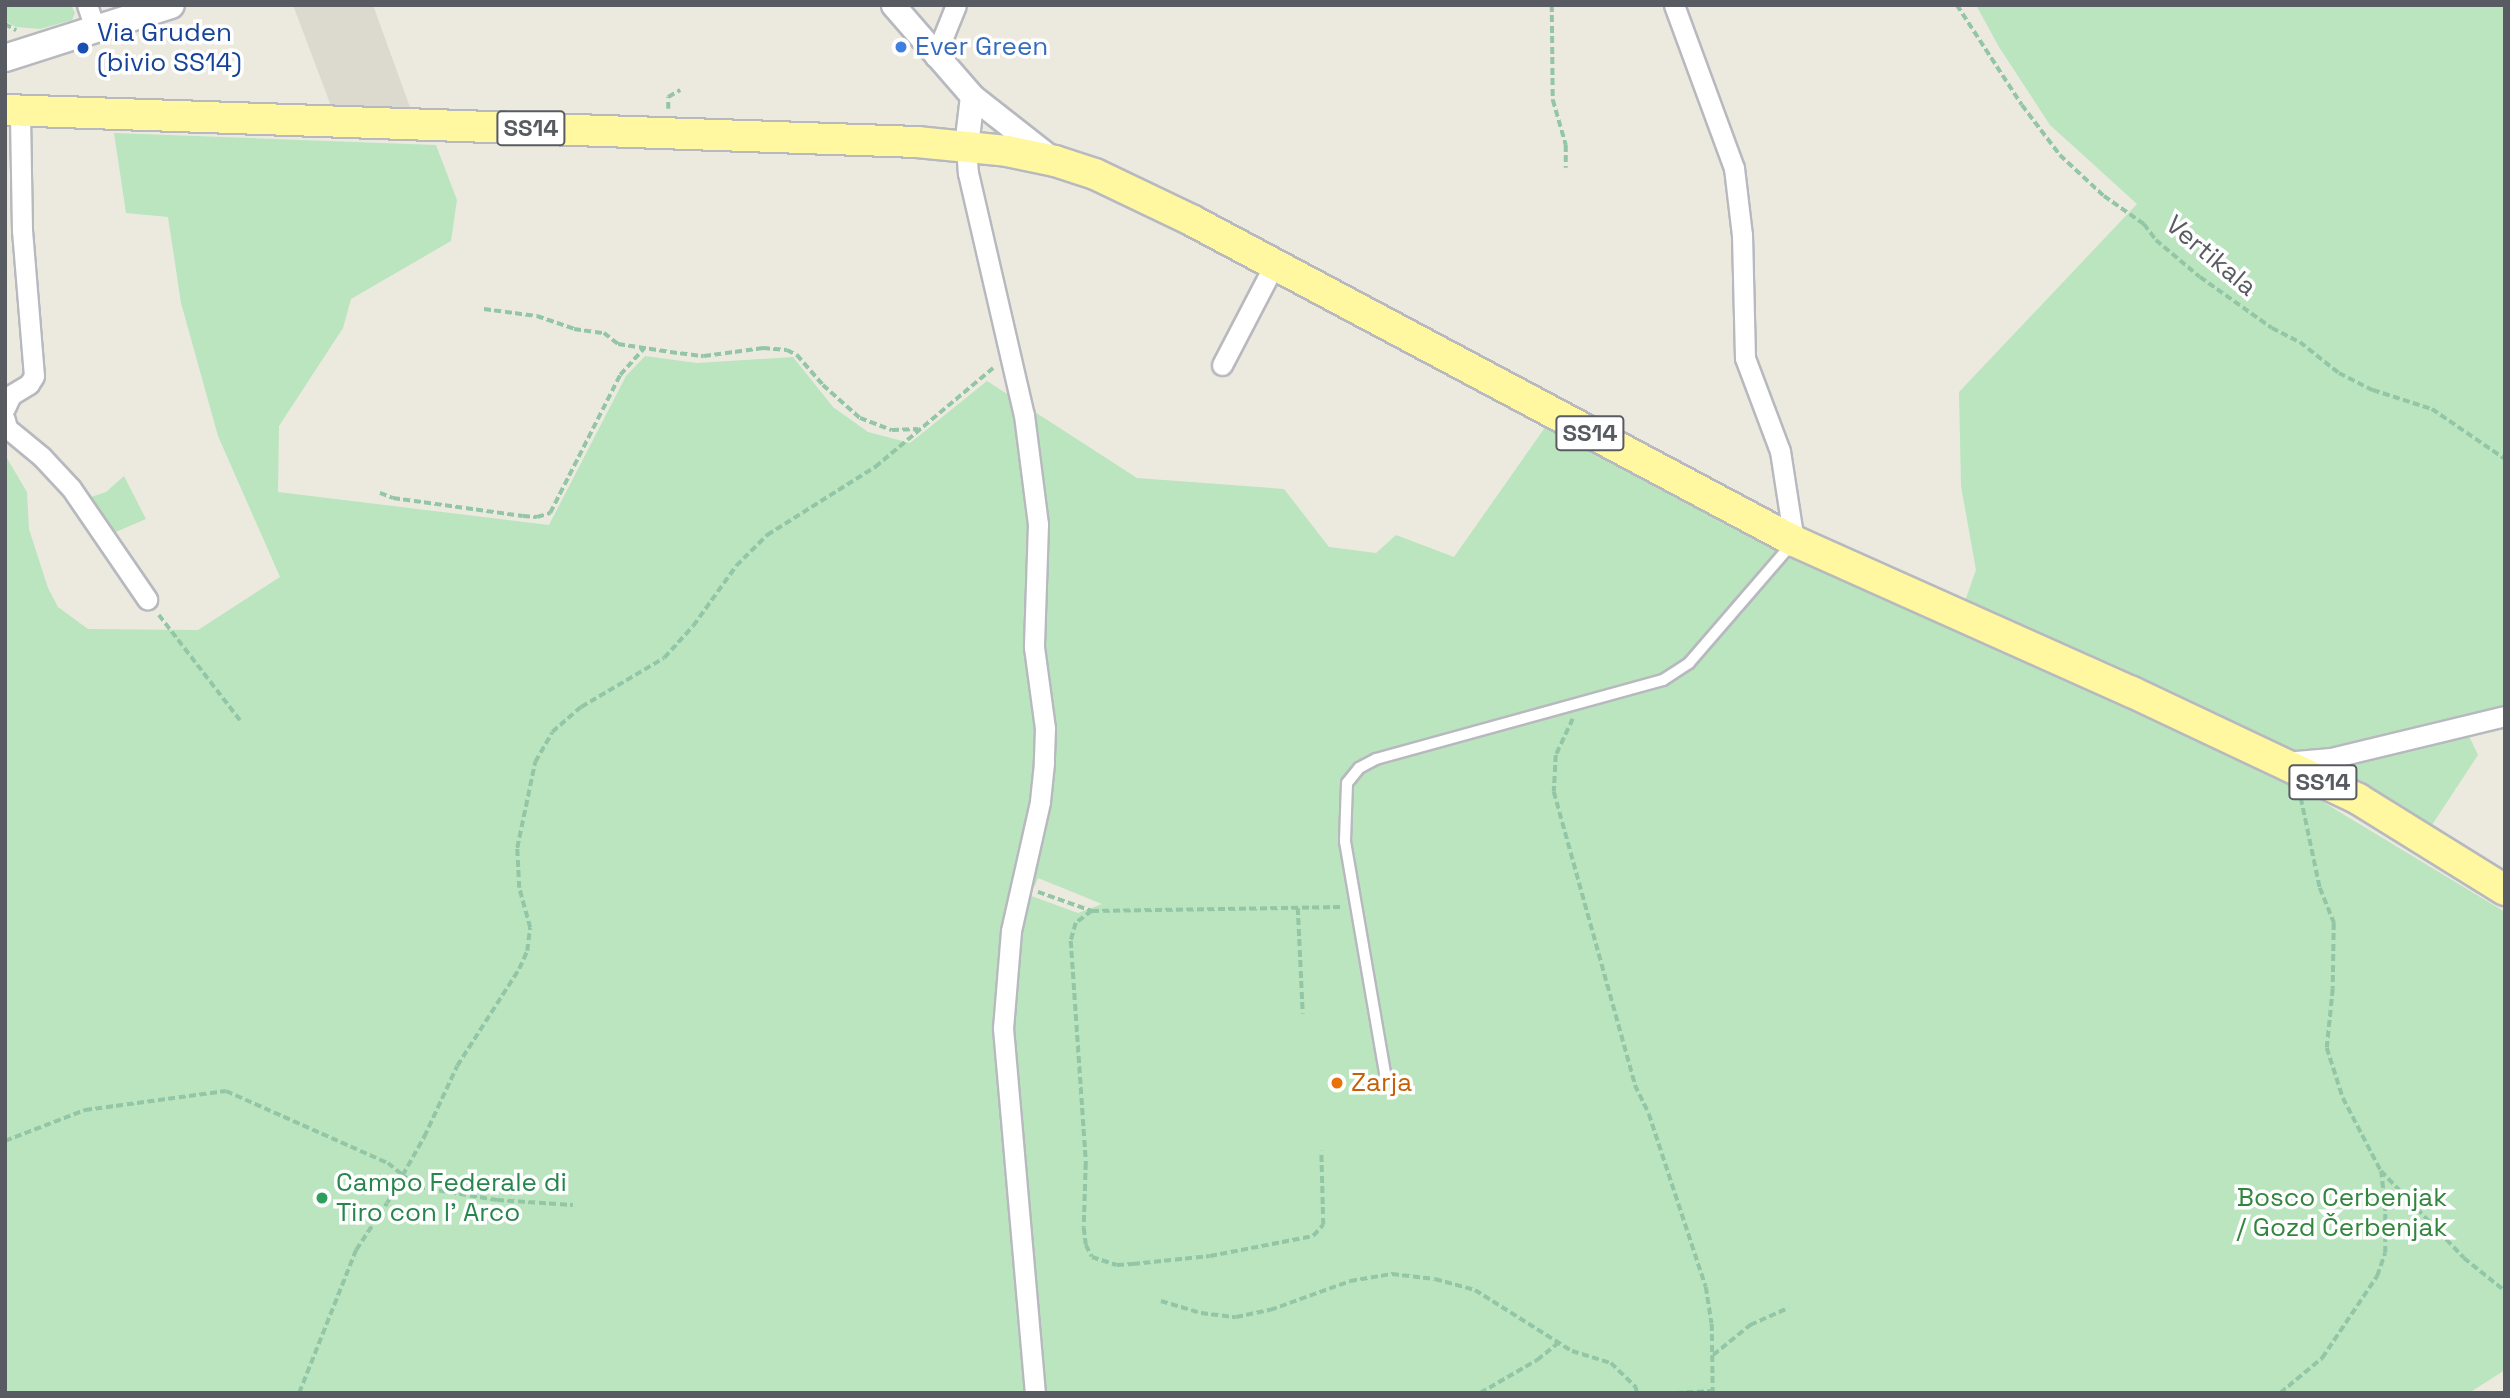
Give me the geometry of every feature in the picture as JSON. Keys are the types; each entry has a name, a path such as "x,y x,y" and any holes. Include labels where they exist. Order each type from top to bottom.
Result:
{"main road":[{"path":"5,58 91,16 171,5"},
{"name":"SS14","path":"13,110 966,146 1055,161 1095,174 1152,200 1794,541 1915,593 2358,799 2505,890"}],"street":[{"path":"893,5 935,57 972,96 1055,161"},
{"path":"935,57 956,5"},
{"path":"1675,5 1734,168 1742,235 1745,358 1780,451 1794,541"},
{"path":"972,96 966,146 968,173 1012,355 1038,524 1034,647 1045,728 1040,803 1020,885 1005,979 1003,1028 1035,1393"},
{"path":"5,408 11,395 29,384 34,376 13,110"},
{"path":"1222,365 1273,265"},
{"path":"5,420 7,428 43,457 71,488 147,599"},
{"path":"2288,765 2331,758 2505,716"}],"lane":[{"path":"1385,1073 1345,841 1344,803 1347,783 1359,768 1406,750 1582,705 1663,680 1689,663 1794,541"}],"path":[{"path":"1552,5 1553,100 1564,134 1566,168"},
{"name":"Vertikala","path":"1957,5 2022,105 2060,155 2105,196 2144,224 2157,240 2200,277 2272,328 2300,342 2339,373 2372,390 2432,410 2505,459"},
{"path":"668,114 668,97 680,90"},
{"path":"484,309 537,316 574,329 604,333 618,344 644,348 704,356 763,348 787,350 797,355 823,385 860,418 892,430 920,429"},
{"path":"380,493 413,501 523,516 537,517 550,513 620,375 644,348"},
{"path":"299,1393 351,1262 403,1173 457,1066 519,969 527,951 530,928 519,888 517,848 535,762 552,732 581,707 664,658 693,626 736,565 766,535 875,467 1012,355"},
{"path":"147,599 240,720"},
{"path":"1582,705 1556,755 1554,792 1635,1085 1648,1115 1706,1287 1713,1392 1676,1393"},
{"path":"2288,765 2320,888 2334,923 2327,1048 2343,1098 2381,1171 2464,1258 2505,1291"},
{"path":"1020,885 1092,911 1356,905"},
{"path":"1298,908 1303,1014"},
{"path":"1092,911 1076,923 1071,941 1086,1163 1084,1228 1086,1245 1092,1257 1117,1265 1146,1263 1210,1256 1313,1236 1323,1225 1321,1151"},
{"path":"5,1141 85,1110 226,1091 371,1155 403,1173 418,1187 497,1200 573,1205"},
{"path":"2280,1393 2322,1358 2377,1276 2385,1253 2385,1209 2381,1171"},
{"path":"1161,1301 1201,1313 1236,1317 1270,1310 1350,1281 1392,1275 1435,1279 1475,1290 1572,1351 1611,1363 1636,1387 1637,1393"},
{"path":"1712,1355 1750,1325 1788,1308"},
{"path":"1480,1393 1537,1360 1559,1342"}],"shaded area":[{"path":"293,5 373,5 411,110 331,106"}],"green space":[{"path":"5,5 71,5 75,13 72,20 40,29 16,27 7,22"},
{"path":"1976,5 2505,5 2505,727 2469,736 2478,755 2432,825 2293,752 1965,601 1976,570 1961,486 1959,392 2137,204 2050,125 1999,47"},
{"name":"Bosco Cerbenjak / Gozd Čerbenjak","path":"114,133 436,145 457,200 451,241 351,299 343,328 279,426 278,492 549,525 626,376 645,356 697,363 793,357 833,407 868,432 910,443 987,381 1137,478 1284,489 1329,547 1376,553 1396,535 1454,557 1546,426 1799,560 1956,625 2295,785 2505,912 2505,1370 2469,1393 1043,1393 1013,1089 1012,996 1026,894 1078,913 1102,904 1038,878 1035,886 1011,881 999,952 996,1002 1026,1393 5,1393 5,455 27,492 29,529 48,588 58,607 88,629 198,630 280,577 218,436 181,303 168,217 126,213"},
{"path":"124,476 146,519 104,537 82,500 106,492"}],"place":[{"name":"Ever Green","path":"901,47"},
{"name":"Via Gruden (bivio SS14)","path":"83,48"},
{"name":"Zarja","path":"1337,1083"},
{"name":"Campo Federale di Tiro con l' Arco","path":"322,1198"}]}
